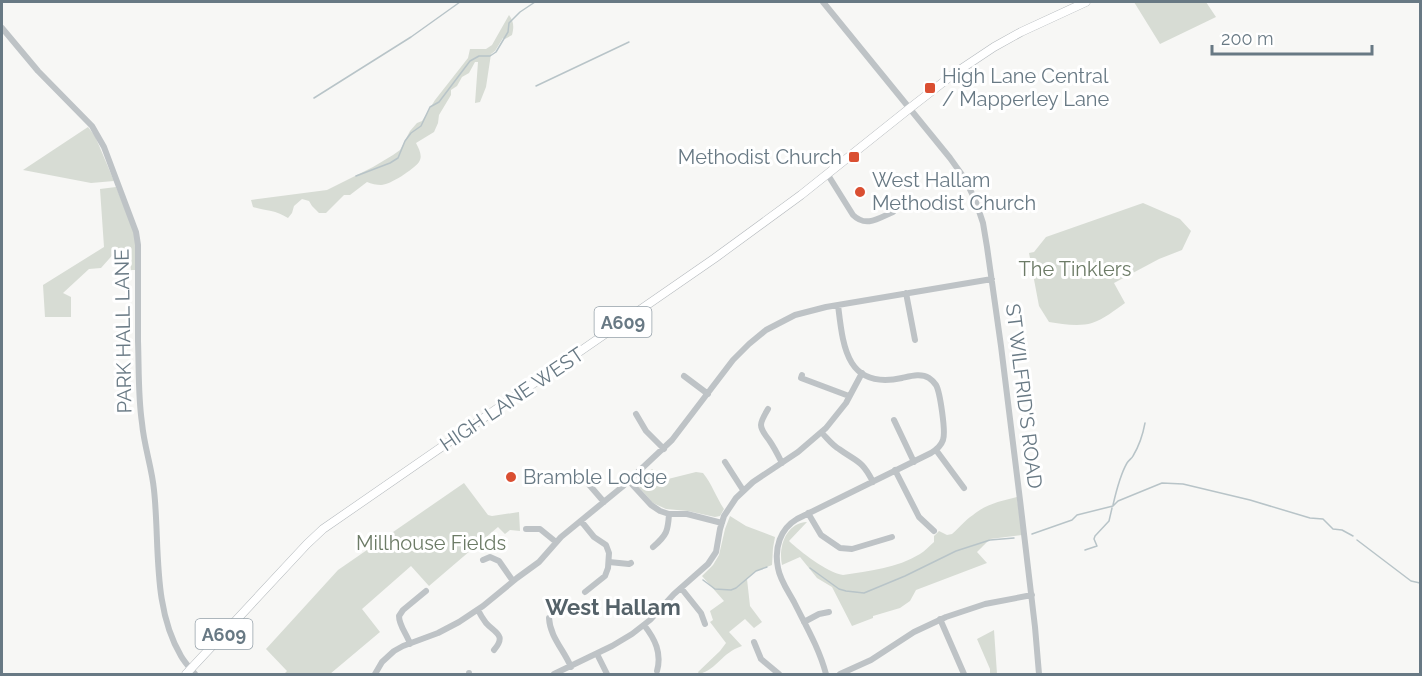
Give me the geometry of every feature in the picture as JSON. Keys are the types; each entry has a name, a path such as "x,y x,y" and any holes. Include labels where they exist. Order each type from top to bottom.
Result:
{"main road":[{"name":"A609","path":"910,108 955,73 994,47 1086,2"},
{"name":"HIGH LANE WEST","path":"190,673 323,528 715,258 828,175 910,108"}],"street":[{"name":"ST WILFRID'S ROAD","path":"823,2 950,158 969,187 979,209 1001,346 1032,595 1039,675"},
{"name":"PARK HALL LANE","path":"2,28 38,71 92,126 104,147 136,232 139,395 142,426 155,493 156,539 161,590 172,635 190,673"},
{"path":"828,175 855,217 865,222 876,216 893,212"},
{"path":"375,675 378,667 397,649 453,626 478,610 542,559 556,542 664,449 734,360 766,330 795,315 838,304 992,279"},
{"path":"906,293 916,340 906,341"},
{"path":"826,675 821,656 779,573 778,542 783,530 793,521 808,513 936,450 942,441 944,432 938,390 933,381 918,375 891,380 871,378 862,373 850,360 844,347 838,304"},
{"path":"554,675 627,638 645,625 704,568 717,548 722,523 731,504 758,478 822,433 836,417 862,373"},
{"path":"802,375 801,378 849,396"},
{"path":"684,376 691,385 708,394"},
{"path":"768,409 762,419 761,429 782,463"},
{"path":"636,414 648,434 664,449"},
{"path":"894,425 914,462"},
{"path":"822,433 836,447 864,466 873,482"},
{"path":"936,450 964,488"},
{"path":"725,462 743,490"},
{"path":"895,471 918,515 928,522 934,531"},
{"path":"571,479 578,477 587,482 604,502"},
{"path":"629,481 651,505 660,511 682,513 722,523"},
{"path":"653,547 666,535 669,513"},
{"path":"808,513 821,535 840,548 852,549 883,542 892,537"},
{"path":"581,521 609,550 609,562 605,576 585,592"},
{"path":"526,529 540,529 556,542"},
{"path":"486,557 499,561 513,581"},
{"path":"609,562 631,563"},
{"path":"681,588 705,620"},
{"path":"410,644 397,615 426,591"},
{"path":"840,675 872,660 914,632 940,619 985,604 1032,595"},
{"path":"478,610 487,624 496,630 502,639 494,650"},
{"path":"804,622 819,614 830,613"},
{"path":"940,619 964,675"},
{"path":"547,622 571,667"},
{"path":"645,625 657,646 660,668"},
{"path":"754,642 755,653 779,675"},
{"path":"597,654 607,675"}],"green space":[{"path":"1134,2 1206,2 1216,17 1160,44"},
{"path":"509,15 513,25 512,35 503,38 491,54 486,87 480,102 475,103 478,62 475,62 469,73 462,77 457,86 451,90 451,95 439,115 434,132 416,143 421,157 416,165 407,172 385,184 367,182 350,195 344,195 326,213 319,213 309,201 302,199 294,206 288,218 275,212 253,207 251,200 327,190 373,167 400,150 410,131 422,121 435,100 468,58 470,49 486,49 492,45"},
{"path":"88,127 95,136 114,181 91,183 23,170"},
{"path":"116,187 134,231 136,270 131,270 129,252 121,248 117,250 101,268 89,269 63,293 71,297 71,317 45,317 43,285 104,247 100,189"},
{"name":"The Tinklers","path":"1143,203 1180,219 1191,231 1182,250 1159,259 1114,283 1125,303 1101,319 1082,325 1049,322 1039,306 1029,253 1034,252 1046,237"},
{"path":"652,469 664,480 696,472 703,473 724,509 720,516 666,509 653,503 636,484"},
{"name":"Millhouse Fields","path":"464,483 488,515 519,512 520,531 510,530 505,534 498,527 429,586 411,566 362,609 380,632 330,674 284,674 287,671 266,649 338,570"},
{"path":"1017,497 1022,535 990,539 977,552 987,563 916,590 910,601 900,608 873,616 873,618 852,626 832,587 817,578 800,557 782,565 781,551 785,537 800,523 807,522 789,541 822,566 843,575 883,568 911,559 934,542 934,536 939,531 947,535 952,534 967,519 983,508"},
{"path":"730,516 746,526 775,537 772,565 756,571 747,579 750,606 762,622 754,628 745,619 729,632 742,646 699,674 698,672 726,643 710,622 713,620 710,611 724,601 702,576 719,555"},
{"path":"994,630 997,674 990,674 977,639"}],"waterway":[{"path":"314,98 411,37 460,2"},
{"path":"356,176 398,158 405,141 421,126 430,107 439,102 470,61 479,56 490,56 496,52 508,32 509,23 535,2"},
{"path":"536,86 629,42"},
{"path":"1113,505 1122,473 1133,457 1145,423"},
{"path":"1032,534 1072,520 1077,515 1113,506 1118,501 1162,483 1183,484 1250,500 1310,518 1323,519 1333,529 1342,530 1353,536"},
{"path":"1085,550 1097,546 1095,536 1109,521 1112,508"},
{"path":"810,568 839,589 864,593 956,551 990,540 1014,538"},
{"path":"1357,540 1411,581 1420,583"},
{"path":"703,580 715,589 731,590 756,571 767,567"}],"place":[{"name":"High Lane Central / Mapperley Lane","path":"930,88"},
{"name":"Methodist Church","path":"854,157"},
{"name":"West Hallam Methodist Church","path":"860,192"},
{"name":"Bramble Lodge","path":"511,477"}],"district":[{"name":"West Hallam","path":"613,607"}]}
